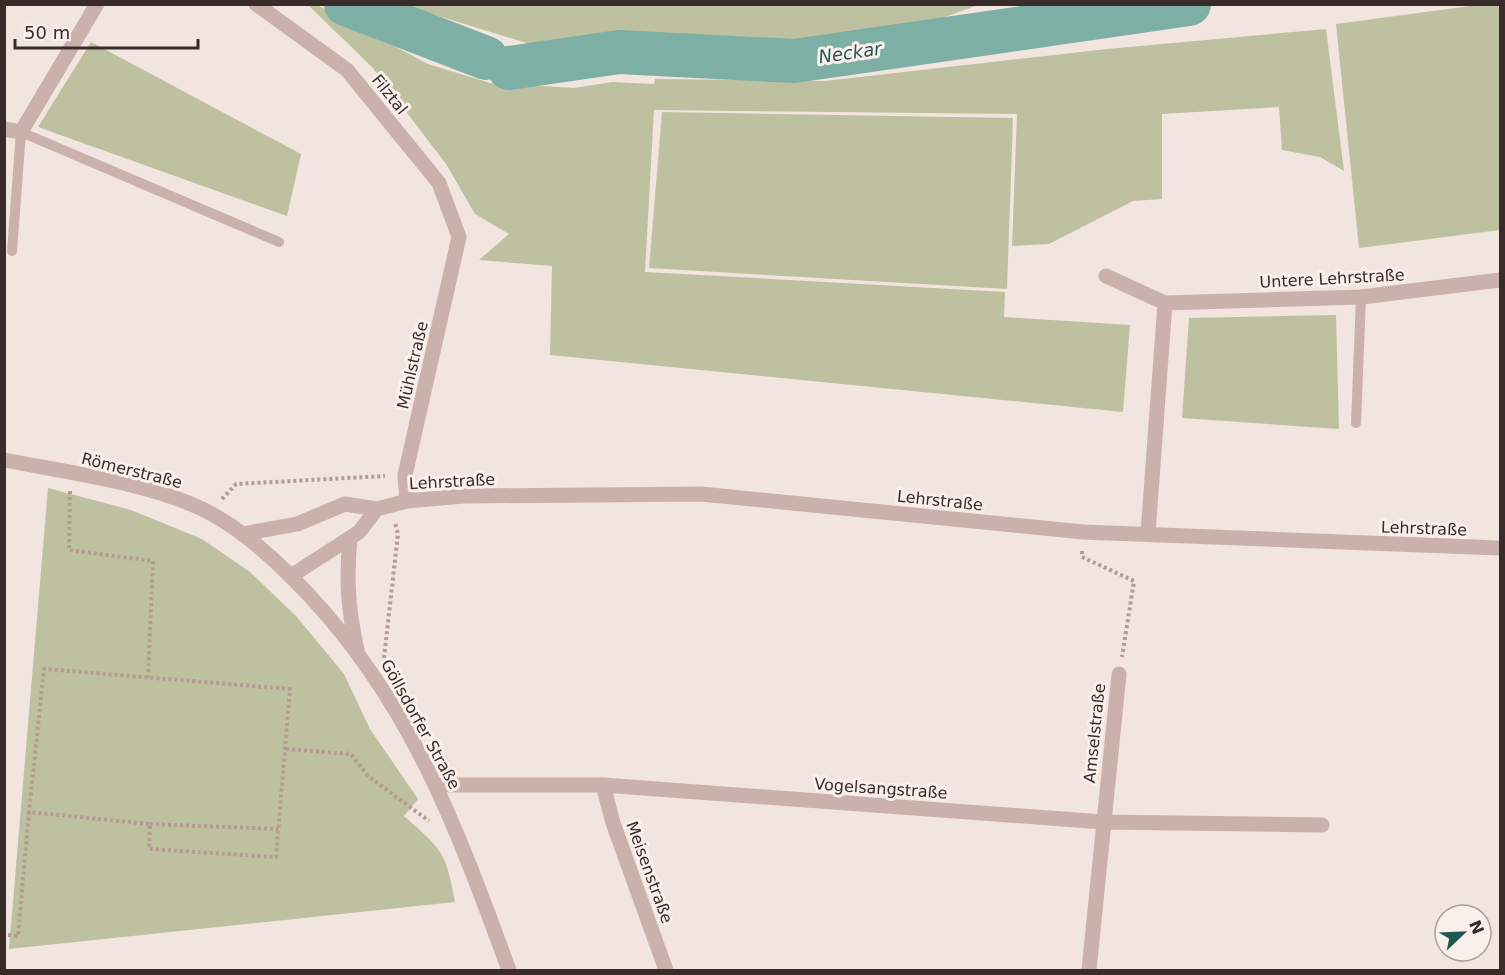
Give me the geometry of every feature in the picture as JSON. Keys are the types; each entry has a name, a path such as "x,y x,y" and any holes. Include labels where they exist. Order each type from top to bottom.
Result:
{"street":[{"path":"4,129 21,132 97,4"},
{"name":"Filztal","path":"255,4 347,70 439,183 459,237"},
{"name":"Mühlstraße","path":"407,501 405,475 459,237"},
{"name":"Untere Lehrstraße","path":"1106,276 1165,303 1361,297 1500,280"},
{"path":"1148,533 1165,303"},
{"name":"Römerstraße","path":"4,460 166,494 209,512 243,534"},
{"name":"Lehrstraße","path":"243,534 297,524 345,504 383,507 407,501 464,496 701,494 1083,532 1500,548"},
{"path":"291,576 351,538 383,507"},
{"name":"Göllsdorfer Straße","path":"243,534 291,576 357,650 375,674 437,786 456,828 509,970"},
{"path":"351,538 346,579 348,610 357,650"},
{"name":"Amselstraße","path":"1089,970 1119,674"},
{"name":"Vogelsangstraße","path":"437,786 603,785 1103,822 1322,825"},
{"name":"Meisenstraße","path":"603,785 613,823 666,970"}],"lane":[{"path":"12,251 21,132 279,242"},
{"path":"1356,423 1361,297"}],"path":[{"path":"70,473 69,550 153,561 148,678"},
{"path":"209,512 236,484 405,475"},
{"path":"375,674 386,654 398,534 383,507 382,476"},
{"name":"Amselstraße","path":"1083,532 1082,556 1134,581 1119,674"},
{"path":"8,936 18,936 44,669 290,689 276,857 149,849 150,824"},
{"path":"286,749 351,754 368,776 425,819 456,828"},
{"path":"29,812 150,824 278,829"}],"green space":[{"path":"308,5 317,5 428,64 490,83 574,88 612,82 654,84 655,79 825,81 1107,49 1326,29 1344,171 1320,157 1282,150 1279,107 1162,114 1162,199 1133,201 1049,244 1012,246 1017,114 654,110 645,272 1005,292 1004,317 1130,325 1123,412 550,355 552,266 479,260 509,234 475,214 446,164 372,67"},
{"path":"403,5 978,5 915,28 819,44 721,41 536,46"},
{"path":"1478,5 1500,5 1500,230 1359,248 1336,24"},
{"path":"91,42 301,154 287,216 38,127"},
{"path":"662,112 1013,118 1007,289 649,268"},
{"path":"1336,315 1339,429 1182,418 1189,318"},
{"path":"48,488 131,510 202,539 250,572 296,616 344,674 370,729 418,799 404,816 427,837 445,861 455,902 9,949"}],"waterway":[{"name":"Neckar","path":"346,4 486,58"},
{"name":"Neckar","path":"509,68 619,52 794,61 1189,4"}]}
